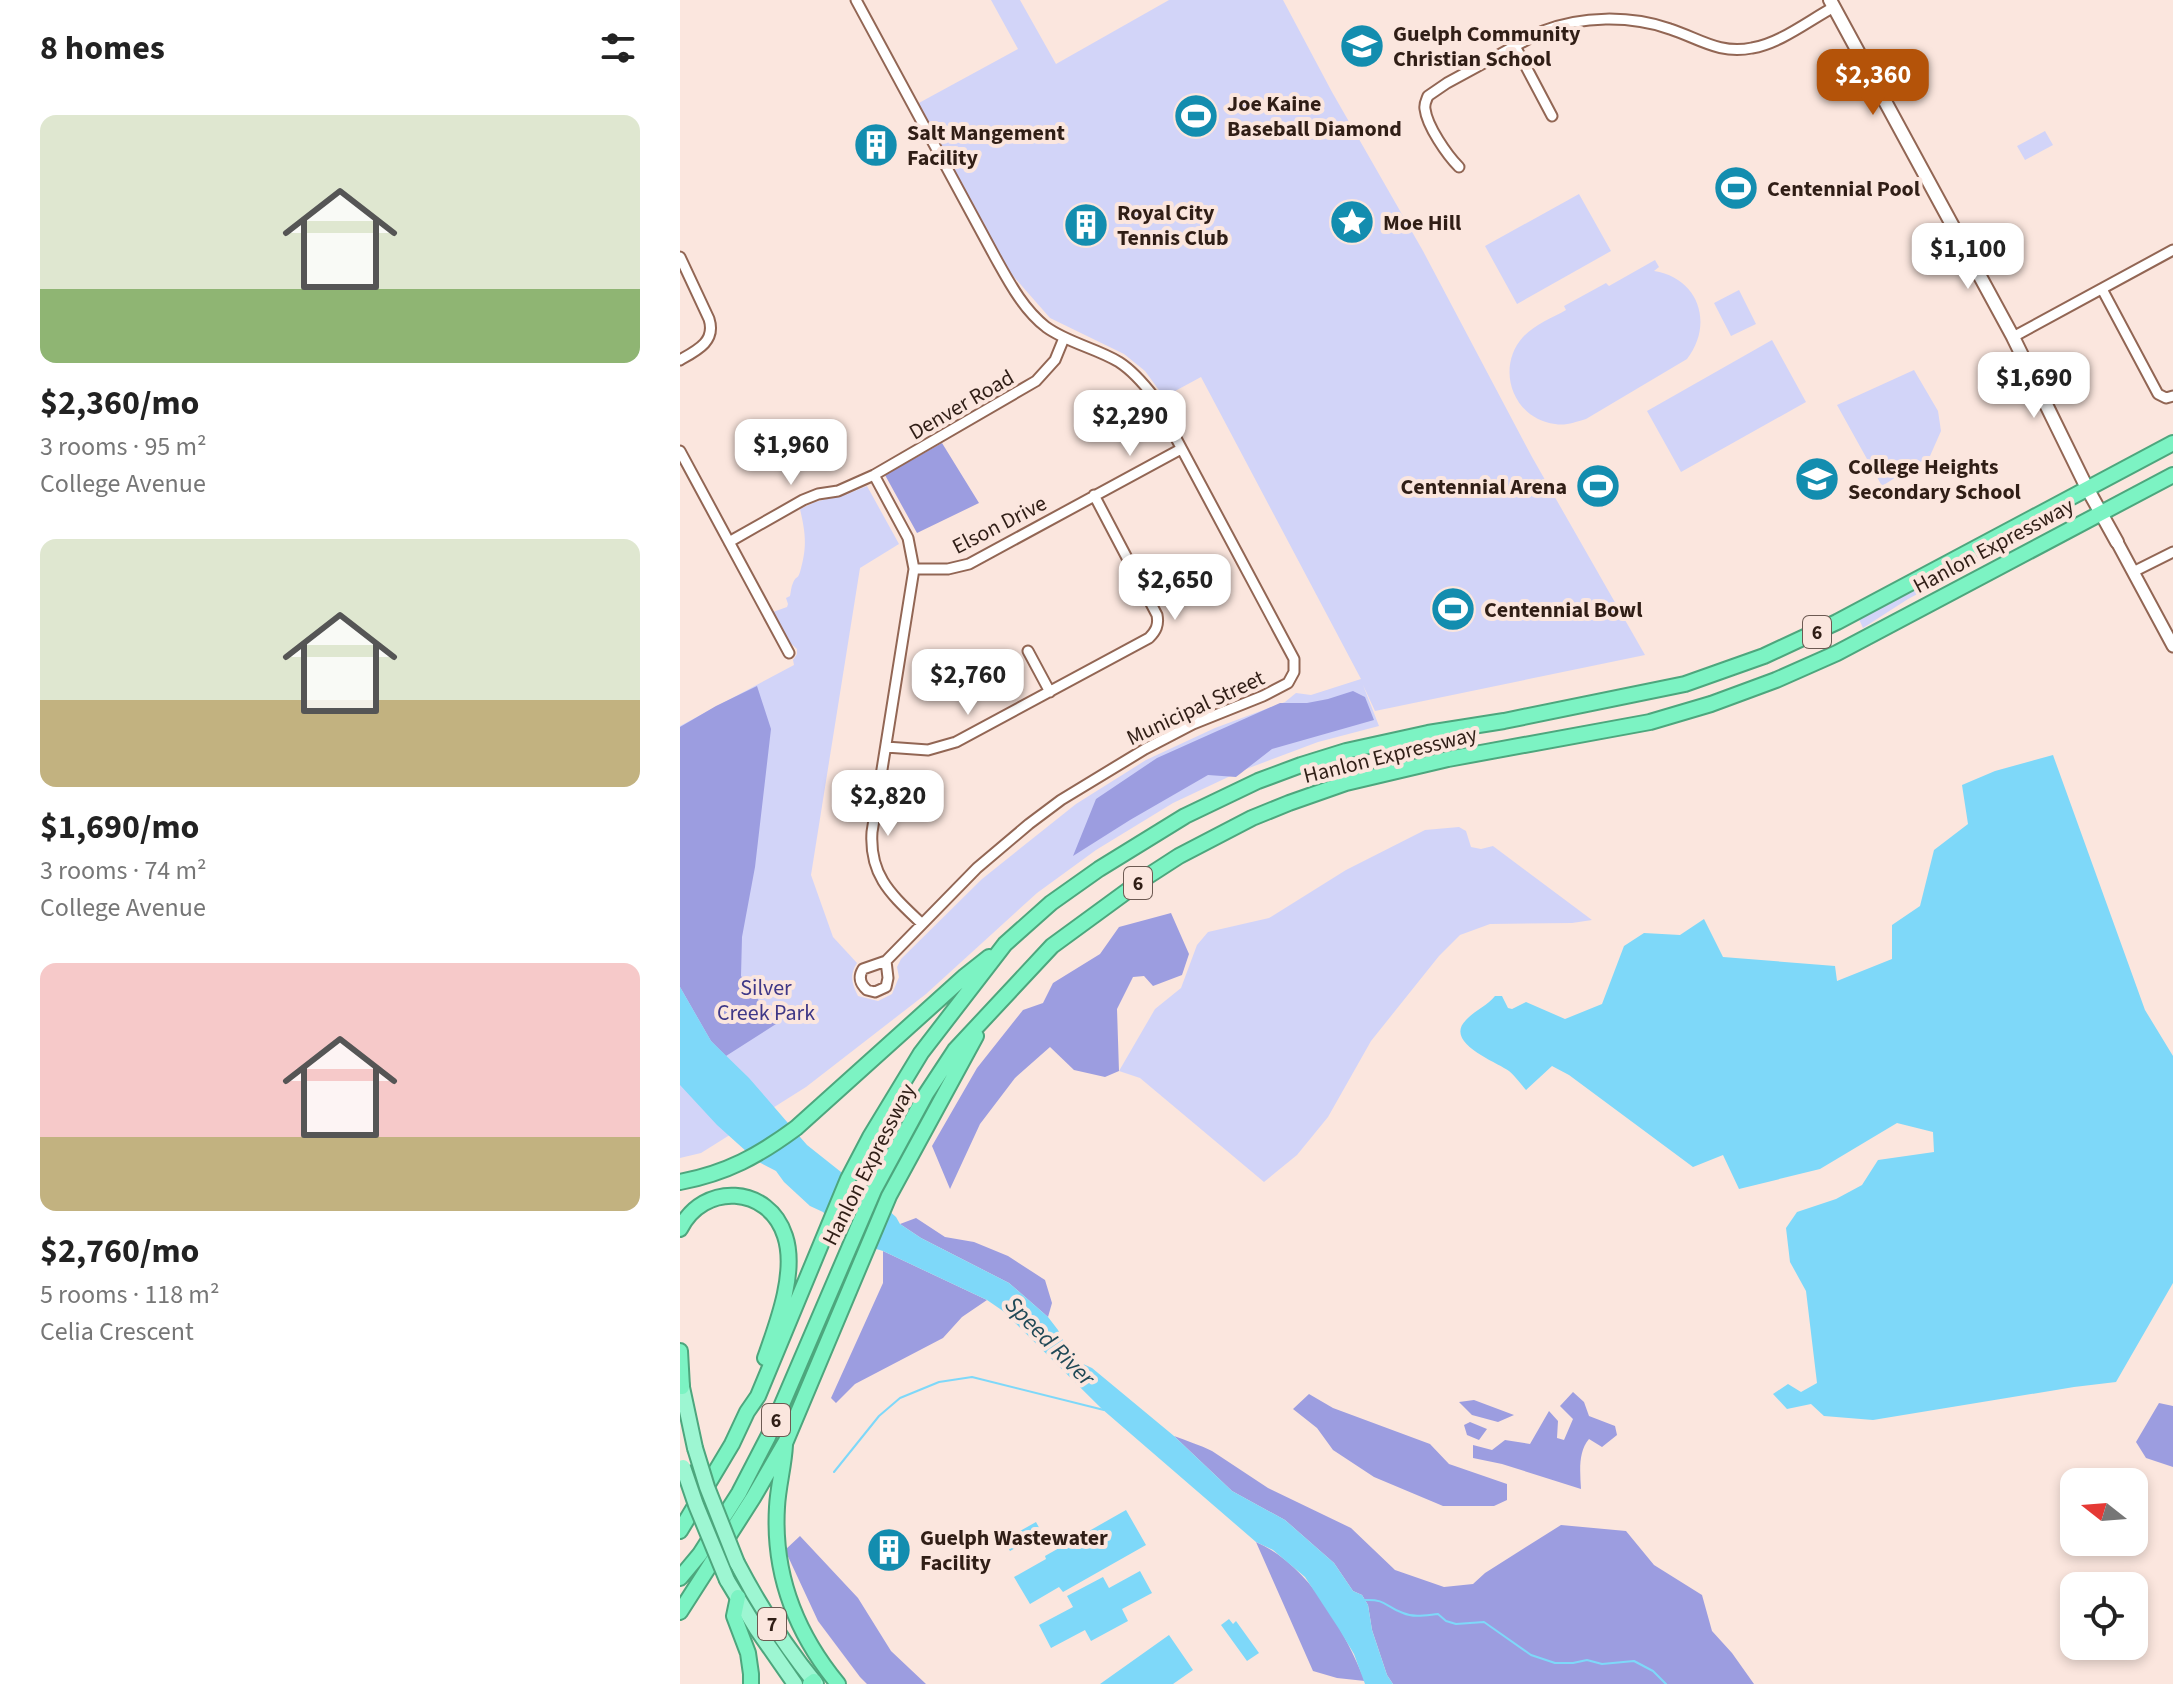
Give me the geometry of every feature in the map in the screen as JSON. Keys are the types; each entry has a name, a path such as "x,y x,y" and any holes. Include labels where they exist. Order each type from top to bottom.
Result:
{"highway":[{"name":"Hanlon Expressway","path":"680,1531 732,1444 762,1386 848,1179 870,1137 921,1053 1005,944 1051,903 1185,816 1258,781 1346,751 1685,684 1764,656 1825,628 2173,443"},
{"name":"Hanlon Expressway","path":"680,1578 700,1554 739,1493 768,1437 848,1250 893,1153 926,1094 955,1050 1052,946 1179,856 1252,818 1346,783 1448,759 1650,722 1750,690 1837,653 2173,475"},
{"path":"680,1182 698,1179 747,1161 769,1148 796,1128 965,976 1005,944"},
{"path":"680,1612 786,1441 889,1196 987,1018"},
{"path":"680,1229 697,1206 730,1195 750,1198 767,1208 786,1237 788,1270 785,1291 747,1412"},
{"path":"680,1351 681,1383"},
{"path":"786,1441 777,1503 781,1570 803,1633 838,1684"},
{"path":"738,1597 734,1616 748,1653 751,1684"}],"main road":[{"path":"1832,4 2013,337 2117,542"},
{"name":"7","path":"681,1383 695,1448 737,1563 777,1633 813,1683"},
{"name":"7","path":"682,1461 705,1530 727,1580 795,1684"}],"street":[{"name":"Municipal Street","path":"856,0 1019,298 1047,328 1104,354 1130,370 1154,397 1294,659 1293,677 1288,683 1193,724 1061,800 978,867 886,961"},
{"path":"1459,167 1449,157 1424,110 1428,96 1515,46 1557,26 1585,20 1657,25 1715,48 1734,50 1753,48 1779,38 1832,4"},
{"path":"1515,46 1552,116"},
{"path":"2013,337 2173,250"},
{"path":"680,257 711,328 705,344 680,360"},
{"path":"2102,289 2158,394 2165,398 2173,396"},
{"name":"Denver Road","path":"729,542 803,500 838,491 874,475 1036,381 1055,360 1064,338"},
{"name":"Elson Drive","path":"914,569 948,569 969,564 1181,449"},
{"path":"680,451 789,653"},
{"path":"874,475 908,538 914,569 872,832 873,855 878,874 888,890 922,924"},
{"path":"886,747 920,750 946,746 1149,638 1157,627 1157,615 1094,495"},
{"path":"2117,542 2173,646"},
{"path":"2133,572 2173,552"},
{"path":"1028,651 1050,692"}],"green space":[{"name":"Silver Creek Park","path":"991,0 1020,0 1056,64 1169,0 1283,0 1423,251 1532,457 1645,655 1375,711 1363,685 1379,726 1318,742 1241,771 1173,803 1096,850 1037,893 926,994 806,1087 701,1153 680,1158 680,726 794,665 797,649 787,640 773,612 787,607 786,598 790,596 800,572 805,541 800,509 867,486 899,544 860,568 811,875 833,937 857,963 852,980 858,996 878,1001 892,994 899,977 897,967 901,959 982,879 1076,804 1146,760 1215,728 1285,702 1296,693 1311,695 1361,679 1201,377 1164,397 1145,371 1124,354 1050,318 984,243 917,104 1018,49"},
{"path":"2045,131 2053,145 2025,160 2017,146"},
{"path":"1579,194 1611,251 1517,304 1485,246"},
{"path":"1655,260 1659,267 1654,271 1682,283 1698,304 1700,331 1687,359 1586,419 1559,424 1540,420 1528,413 1513,390 1510,377 1510,363 1523,337 1566,310 1564,306 1606,283 1609,286"},
{"path":"1739,290 1756,324 1731,336 1714,303"},
{"path":"1772,340 1806,402 1681,472 1647,411"},
{"path":"1914,370 1938,411 1941,431 1930,456 1882,486 1837,405"},
{"path":"2044,519 2047,526 1908,599 1863,628 1858,617"},
{"path":"1459,827 1466,831 1471,847 1481,849 1493,846 1592,920 1490,924 1460,935 1439,956 1371,1041 1328,1117 1297,1155 1264,1182 1140,1078 1119,1071 1155,1009 1181,988 1197,945 1208,932 1269,918 1346,870 1425,830"}],"shaded area":[{"path":"942,443 979,503 917,533 885,475"},
{"path":"757,686 771,729 755,867 742,937 741,976 776,1024 726,1056 711,1041 680,987 680,727"},
{"path":"1353,691 1365,697 1374,720 1272,749 1236,777 1208,775 1073,856 1096,799 1157,758 1280,703 1307,703"},
{"path":"1171,913 1189,954 1182,975 1153,986 1144,976 1133,977 1117,1009 1119,1071 1105,1077 1074,1070 1050,1047 1015,1078 980,1124 950,1189 932,1146 977,1068 1023,1010 1043,1003 1053,983 1100,954 1119,927"},
{"path":"916,1218 945,1237 974,1242 1008,1256 1045,1280 1052,1303 1048,1317 1009,1283 900,1224"},
{"path":"883,1251 987,1300 962,1317 943,1338 855,1384 836,1403 831,1398 883,1283"},
{"path":"1573,1392 1584,1402 1589,1416 1615,1426 1617,1435 1602,1447 1589,1439 1585,1444 1580,1462 1581,1489 1473,1458 1473,1445 1492,1450 1505,1440 1530,1444 1549,1411 1558,1421 1557,1438 1564,1440 1573,1419 1560,1406"},
{"path":"1309,1394 1333,1408 1430,1444 1449,1464 1507,1484 1507,1500 1494,1506 1443,1506 1374,1477 1333,1450 1317,1428 1293,1409"},
{"path":"1474,1400 1514,1415 1498,1422 1472,1415 1459,1402"},
{"path":"2159,1403 2173,1406 2173,1467 2146,1458 2136,1442"},
{"path":"1470,1422 1487,1429 1479,1440 1467,1435 1464,1425"},
{"path":"1174,1436 1212,1451 1268,1488 1351,1528 1395,1570 1444,1587 1473,1584 1485,1573 1561,1525 1626,1531 1654,1565 1702,1595 1712,1631 1754,1684 1393,1684 1372,1630 1368,1605 1362,1595 1353,1591 1334,1563 1285,1520 1232,1491"},
{"path":"800,1536 858,1598 891,1651 926,1684 867,1684 860,1677 818,1621 785,1550"},
{"path":"1256,1542 1293,1567 1308,1583 1335,1620 1365,1681 1313,1671"}],"water":[{"path":"2053,755 2145,1010 2173,1056 2173,1283 2116,1382 1873,1420 1824,1416 1811,1404 1787,1409 1773,1394 1788,1384 1801,1392 1817,1383 1806,1291 1790,1262 1786,1228 1797,1212 1836,1199 1862,1185 1878,1160 1934,1152 1933,1132 1897,1123 1820,1169 1739,1189 1723,1155 1693,1167 1569,1075 1552,1066 1526,1090 1509,1071 1466,1044 1461,1028 1469,1017 1495,996 1502,996 1508,1008 1526,1002 1565,1019 1602,1004 1624,946 1644,933 1680,935 1704,919 1723,957 1835,966 1837,981 1892,959 1892,925 1920,906 1934,850 1968,824 1962,785 1995,771"},
{"name":"Speed River","path":"680,987 711,1041 749,1078 807,1145 880,1203 900,1224 1009,1283 1048,1317 1072,1359 1092,1368 1174,1436 1232,1491 1285,1520 1334,1563 1353,1591 1362,1595 1368,1605 1372,1630 1393,1684 1365,1684 1354,1654 1305,1577 1273,1550 1256,1542 1102,1409 1003,1311 987,1300 883,1251 850,1241 823,1212 810,1206 776,1171 757,1161 717,1125 680,1085"},
{"path":"1126,1510 1146,1545 1063,1592 1059,1587 1030,1604 1014,1577"},
{"path":"1036,1522 1042,1533 1010,1551 1004,1540"},
{"path":"1140,1571 1152,1593 1122,1609 1128,1621 1091,1641 1085,1630 1051,1648 1039,1625 1073,1607 1067,1596 1103,1577 1109,1588"},
{"path":"1229,1619 1233,1624 1236,1621 1259,1653 1247,1661 1221,1625"},
{"path":"1169,1635 1193,1670 1173,1684 1100,1684"}],"waterway":[{"name":"Speed River","path":"834,1472 879,1416 900,1398 939,1382 972,1377 1104,1410"},
{"path":"1365,1600 1382,1602 1412,1615 1438,1614 1456,1624 1484,1622 1531,1655 1555,1663 1634,1661 1653,1671 1666,1684"}],"place":[{"name":"Guelph Community Christian School","path":"1362,46"},
{"name":"Joe Kaine Baseball Diamond","path":"1196,116"},
{"name":"Salt Mangement Facility","path":"876,145"},
{"name":"Centennial Pool","path":"1736,188"},
{"name":"Moe Hill","path":"1352,222"},
{"name":"Royal City Tennis Club","path":"1086,225"},
{"name":"College Heights Secondary School","path":"1817,479"},
{"name":"Centennial Arena","path":"1598,486"},
{"name":"Centennial Bowl","path":"1453,609"},
{"name":"Guelph Wastewater Facility","path":"889,1550"}]}
